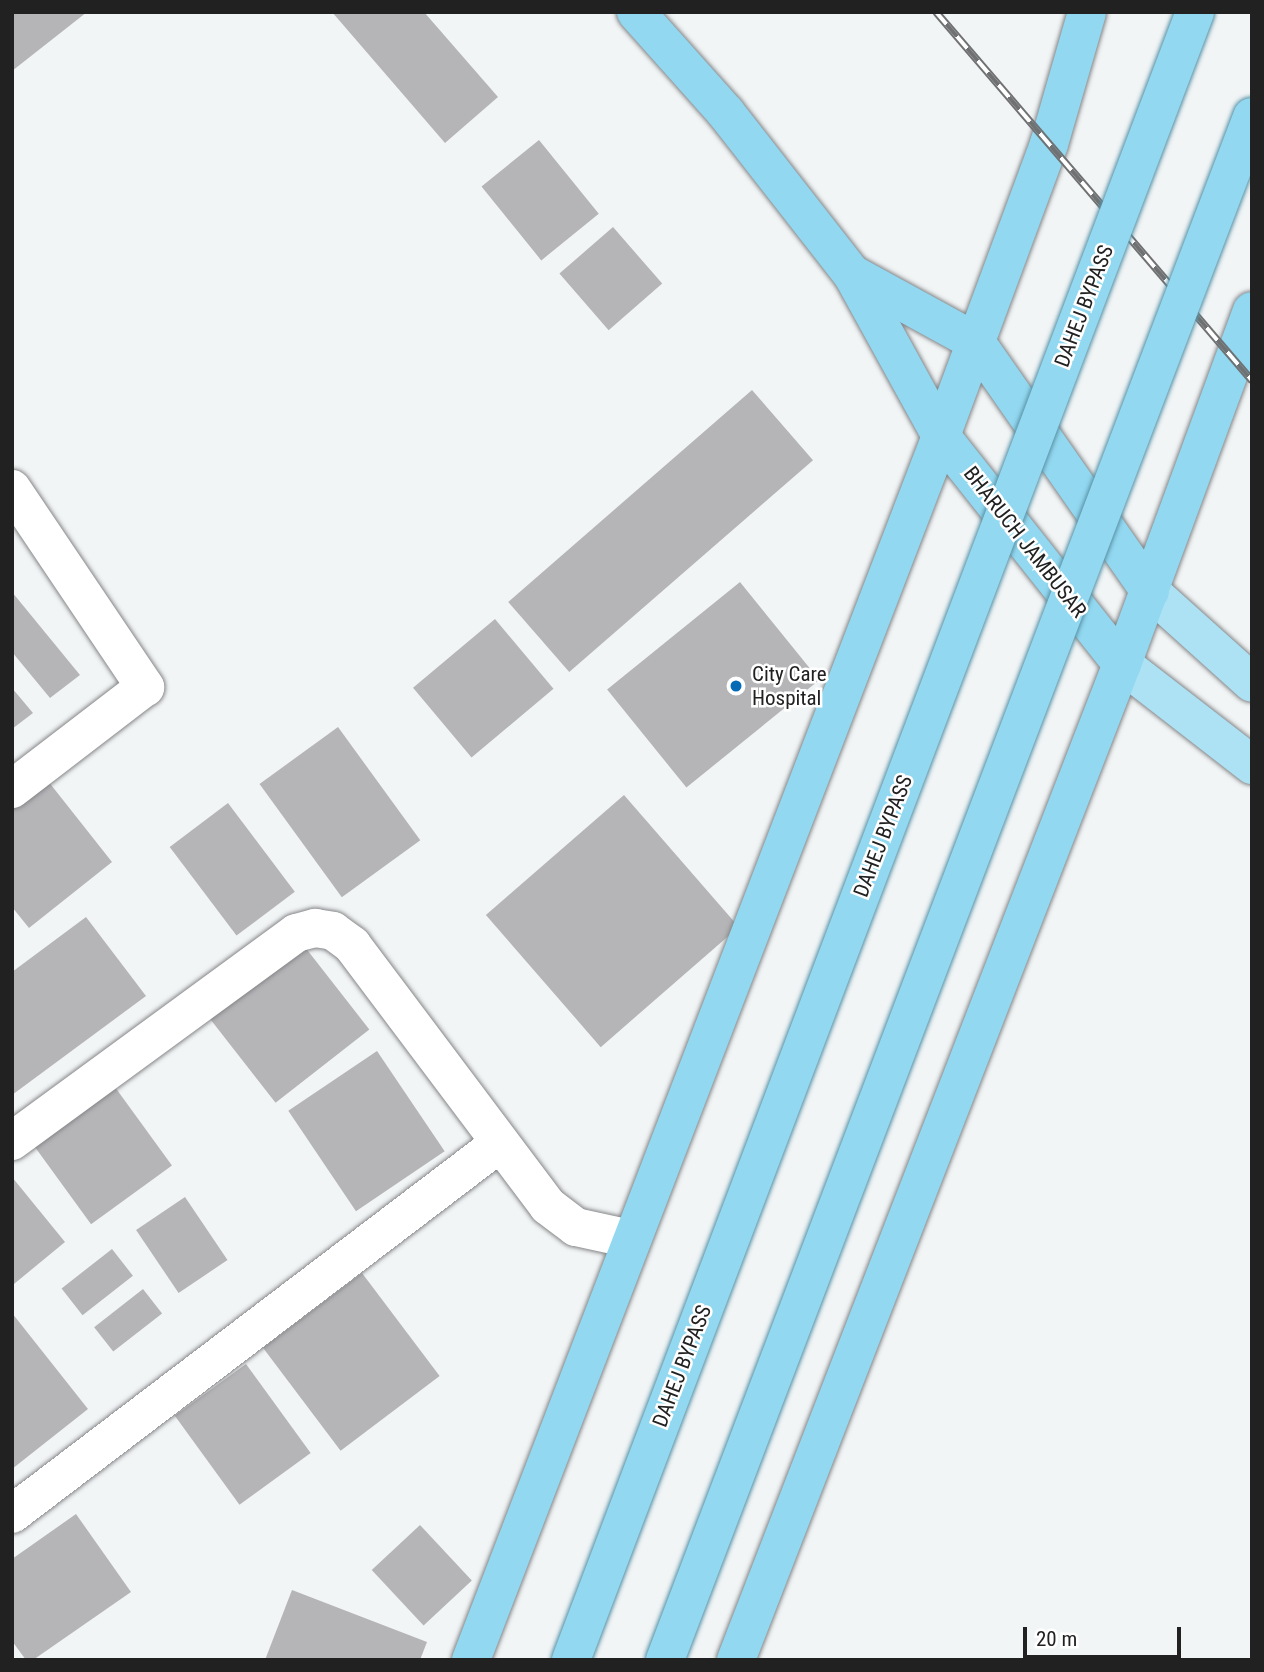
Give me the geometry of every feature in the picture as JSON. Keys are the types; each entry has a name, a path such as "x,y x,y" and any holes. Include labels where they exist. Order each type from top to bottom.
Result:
{"highway":[{"name":"BHARUCH JAMBUSAR","path":"636,12 726,113 852,274 941,436 1122,664"},
{"path":"471,1660 941,436 1049,144 1087,12"},
{"name":"DAHEJ BYPASS","path":"571,1660 1195,12"},
{"path":"665,1660 1252,117"},
{"name":"BHARUCH JAMBUSAR","path":"852,274 976,342 1150,591"},
{"path":"736,1660 1150,591 1252,311"}],"main road":[{"name":"BHARUCH JAMBUSAR","path":"1150,591 1252,683"},
{"name":"BHARUCH JAMBUSAR","path":"1122,664 1252,765"}],"street":[{"path":"12,489 145,687 12,789"},
{"path":"12,1141 296,933 315,928 333,931 352,945 500,1143 559,1217 576,1227 631,1239"},
{"path":"12,1514 500,1143"}],"building":[{"path":"12,12 87,12 12,71"},
{"path":"332,12 424,12 498,97 445,143"},
{"path":"539,140 599,214 541,260 481,187"},
{"path":"613,227 662,284 609,330 559,274"},
{"path":"752,390 813,460 569,672 508,602"},
{"path":"740,582 819,680 686,788 607,690"},
{"path":"12,592 80,675 50,698 12,652"},
{"path":"495,619 553,689 472,757 413,688"},
{"path":"12,688 33,713 12,729"},
{"path":"338,727 420,840 342,897 260,784"},
{"path":"48,781 112,862 29,928 12,907 12,808"},
{"path":"624,795 739,927 601,1047 486,915"},
{"path":"228,803 295,892 237,936 170,847"},
{"path":"86,917 146,996 12,1095 12,972"},
{"path":"301,942 369,1029 276,1103 207,1015"},
{"path":"377,1051 445,1151 356,1211 288,1111"},
{"path":"112,1083 172,1166 91,1224 31,1142"},
{"path":"12,1177 65,1242 14,1284 12,1282"},
{"path":"185,1197 227,1260 179,1293 136,1230"},
{"path":"112,1249 133,1276 82,1315 62,1288"},
{"path":"362,1273 440,1376 341,1451 263,1348"},
{"path":"143,1289 162,1313 113,1352 94,1327"},
{"path":"12,1313 88,1409 12,1469"},
{"path":"246,1364 311,1453 239,1505 175,1416"},
{"path":"76,1514 131,1592 33,1660 26,1660 12,1641 12,1559"},
{"path":"420,1525 472,1581 424,1626 372,1570"},
{"path":"292,1590 427,1642 420,1660 265,1660"}],"railway":[{"path":"936,12 1252,381"}],"place":[{"name":"City Care Hospital","path":"736,686"}]}
